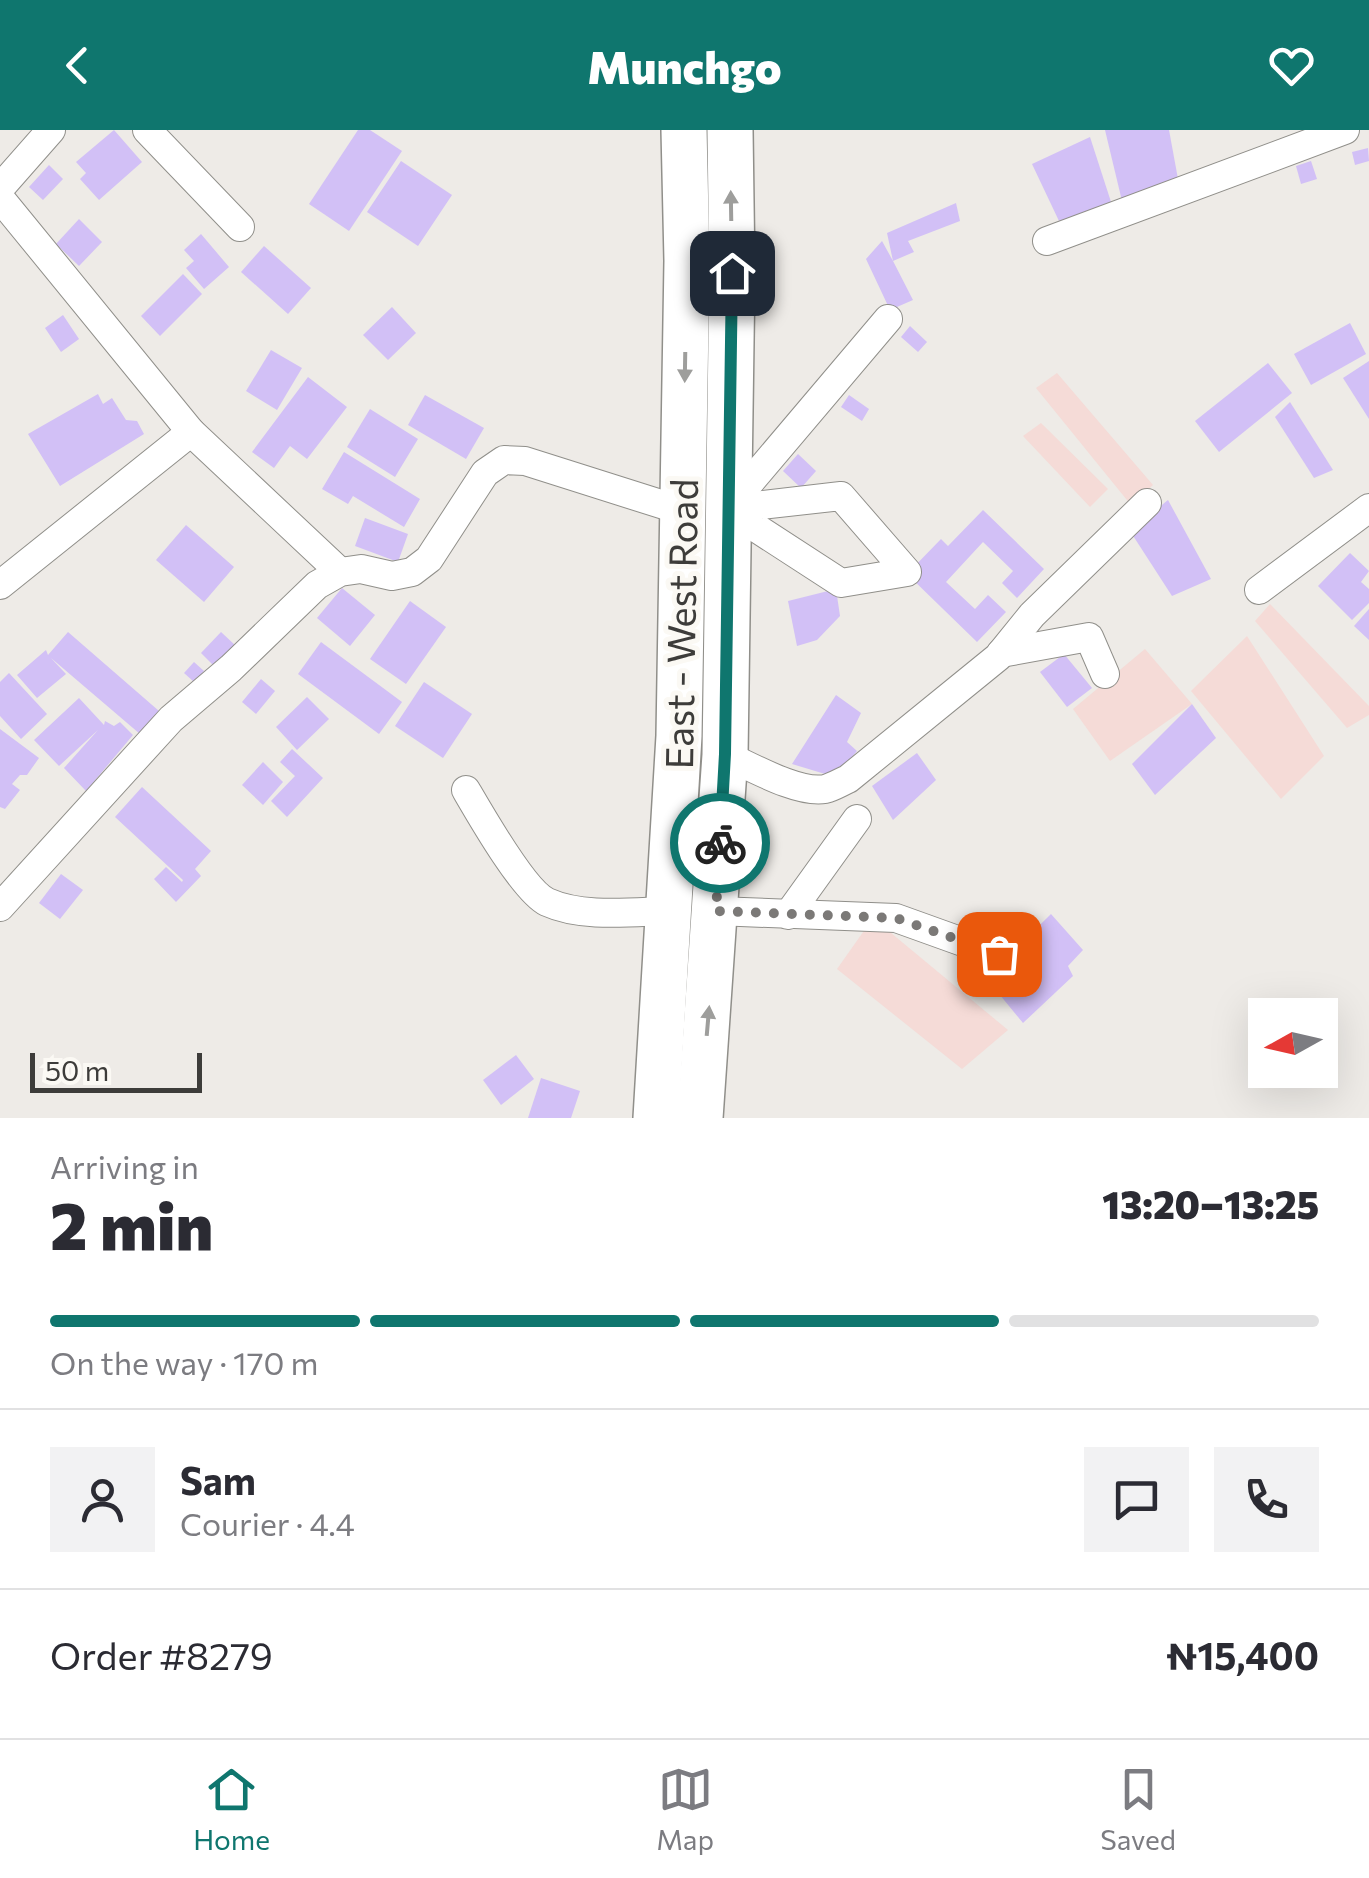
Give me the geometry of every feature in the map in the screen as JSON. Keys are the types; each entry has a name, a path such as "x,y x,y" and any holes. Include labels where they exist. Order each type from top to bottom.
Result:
{"main road":[{"name":"East - West Road","path":"684,130 687,261 725,754 700,1118"},
{"name":"East - West Road","path":"656,1118 679,736 732,273 730,130"}],"street":[{"path":"0,188 51,130"},
{"path":"147,130 240,227"},
{"path":"1047,241 1345,130"},
{"path":"0,198 191,432 340,572"},
{"path":"704,510 888,319"},
{"path":"0,585 191,432"},
{"path":"0,907 171,718 231,668 318,585 340,572 361,569 392,576 412,572 429,559 485,472 504,460 525,461 704,510 841,584 907,572 841,496 704,510"},
{"path":"725,754 791,784 813,789 828,789 848,779 1002,653 1032,614 1147,503"},
{"path":"1258,590 1369,508"},
{"path":"1002,653 1088,638 1105,674"},
{"path":"466,790 492,834 542,900 566,908 669,911"},
{"path":"788,915 857,819"},
{"path":"716,911 896,918 999,954"}],"shaded area":[{"path":"1057,373 1153,485 1131,505 1036,388"},
{"path":"1041,423 1108,489 1090,507 1023,436"},
{"path":"1270,604 1369,706 1369,715 1347,728 1255,621"},
{"path":"1247,636 1324,756 1281,799 1191,691"},
{"path":"1145,649 1192,704 1110,761 1073,709"},
{"path":"873,918 1008,1030 962,1069 837,969"}],"building":[{"path":"114,130 142,162 99,200 80,179 86,173 76,162"},
{"path":"358,130 370,130 402,151 349,231 309,204"},
{"path":"1105,130 1169,130 1178,179 1122,201"},
{"path":"1090,137 1112,205 1059,221 1032,164"},
{"path":"1368,148 1369,161 1355,165 1352,152"},
{"path":"401,161 452,195 418,246 367,212"},
{"path":"1311,161 1317,179 1301,184 1296,166"},
{"path":"49,165 63,179 43,200 29,187"},
{"path":"956,203 960,221 908,241 914,252 893,261 887,233"},
{"path":"79,219 102,242 79,266 56,244"},
{"path":"201,234 229,267 204,289 186,268 194,261 184,250"},
{"path":"882,241 913,300 890,310 866,259"},
{"path":"264,246 311,288 288,314 241,272"},
{"path":"183,274 202,294 160,336 141,316"},
{"path":"392,307 416,333 388,360 363,335"},
{"path":"63,315 79,339 61,352 45,328"},
{"path":"1350,323 1366,354 1311,385 1294,354"},
{"path":"910,326 927,342 918,352 901,337"},
{"path":"271,350 302,368 277,410 246,391"},
{"path":"1369,361 1369,419 1343,378"},
{"path":"1268,363 1292,393 1219,452 1195,421"},
{"path":"308,377 347,407 307,459 290,446 274,468 252,452"},
{"path":"98,394 103,404 112,398 126,420 137,421 144,434 60,486 28,434"},
{"path":"425,395 484,428 466,459 408,425"},
{"path":"849,395 869,409 862,421 841,407"},
{"path":"1290,402 1333,470 1314,478 1275,417"},
{"path":"370,409 418,439 395,477 347,447"},
{"path":"344,452 420,499 404,527 353,496 348,504 322,489"},
{"path":"798,454 816,471 801,488 783,471"},
{"path":"1168,500 1211,579 1172,596 1130,531"},
{"path":"983,510 1044,569 1017,598 1002,583 1013,571 983,542 946,582 975,609 988,595 1006,612 977,642 907,574 941,539 948,546"},
{"path":"365,518 408,534 398,562 355,546"},
{"path":"186,525 234,567 204,602 156,560"},
{"path":"1350,553 1369,571 1361,582 1369,589 1369,603 1352,620 1318,586"},
{"path":"342,588 375,615 350,646 317,618"},
{"path":"836,589 840,616 817,640 797,646 788,601"},
{"path":"410,601 446,627 406,684 370,659"},
{"path":"1369,609 1369,640 1354,626"},
{"path":"68,632 159,711 140,734 51,658 66,674 37,698 17,675 46,650 48,655"},
{"path":"221,632 236,646 215,667 201,653"},
{"path":"321,642 402,702 379,734 298,674"},
{"path":"1064,654 1092,688 1067,707 1040,672"},
{"path":"194,662 204,671 194,682 184,673"},
{"path":"9,673 47,714 21,739 0,716 0,682"},
{"path":"261,679 275,691 256,714 242,702"},
{"path":"424,682 472,714 443,758 395,726"},
{"path":"836,695 861,713 847,742 857,751 835,777 792,764"},
{"path":"307,697 329,719 297,750 276,727"},
{"path":"79,698 104,725 105,721 114,726 120,722 133,735 86,791 64,768 98,730 59,766 34,740"},
{"path":"1192,704 1216,738 1155,795 1132,764"},
{"path":"0,729 39,758 27,775 20,775 12,784 20,790 5,809 0,807"},
{"path":"292,749 323,778 287,817 271,801 295,776 280,762"},
{"path":"917,753 936,780 893,820 872,786"},
{"path":"263,762 283,782 263,805 242,785"},
{"path":"142,787 211,851 195,869 201,876 176,902 154,879 166,867 183,880 115,817"},
{"path":"61,874 83,890 60,919 39,903"},
{"path":"1051,914 1083,950 1068,966 1073,976 1023,1023 986,978"},
{"path":"516,1055 534,1079 501,1105 483,1080"},
{"path":"541,1078 580,1091 571,1118 528,1118"}],"way so far":[{"path":"720,843 716,911 896,918 999,954"}],"route":[{"path":"720,843 725,754 732,273"}]}
